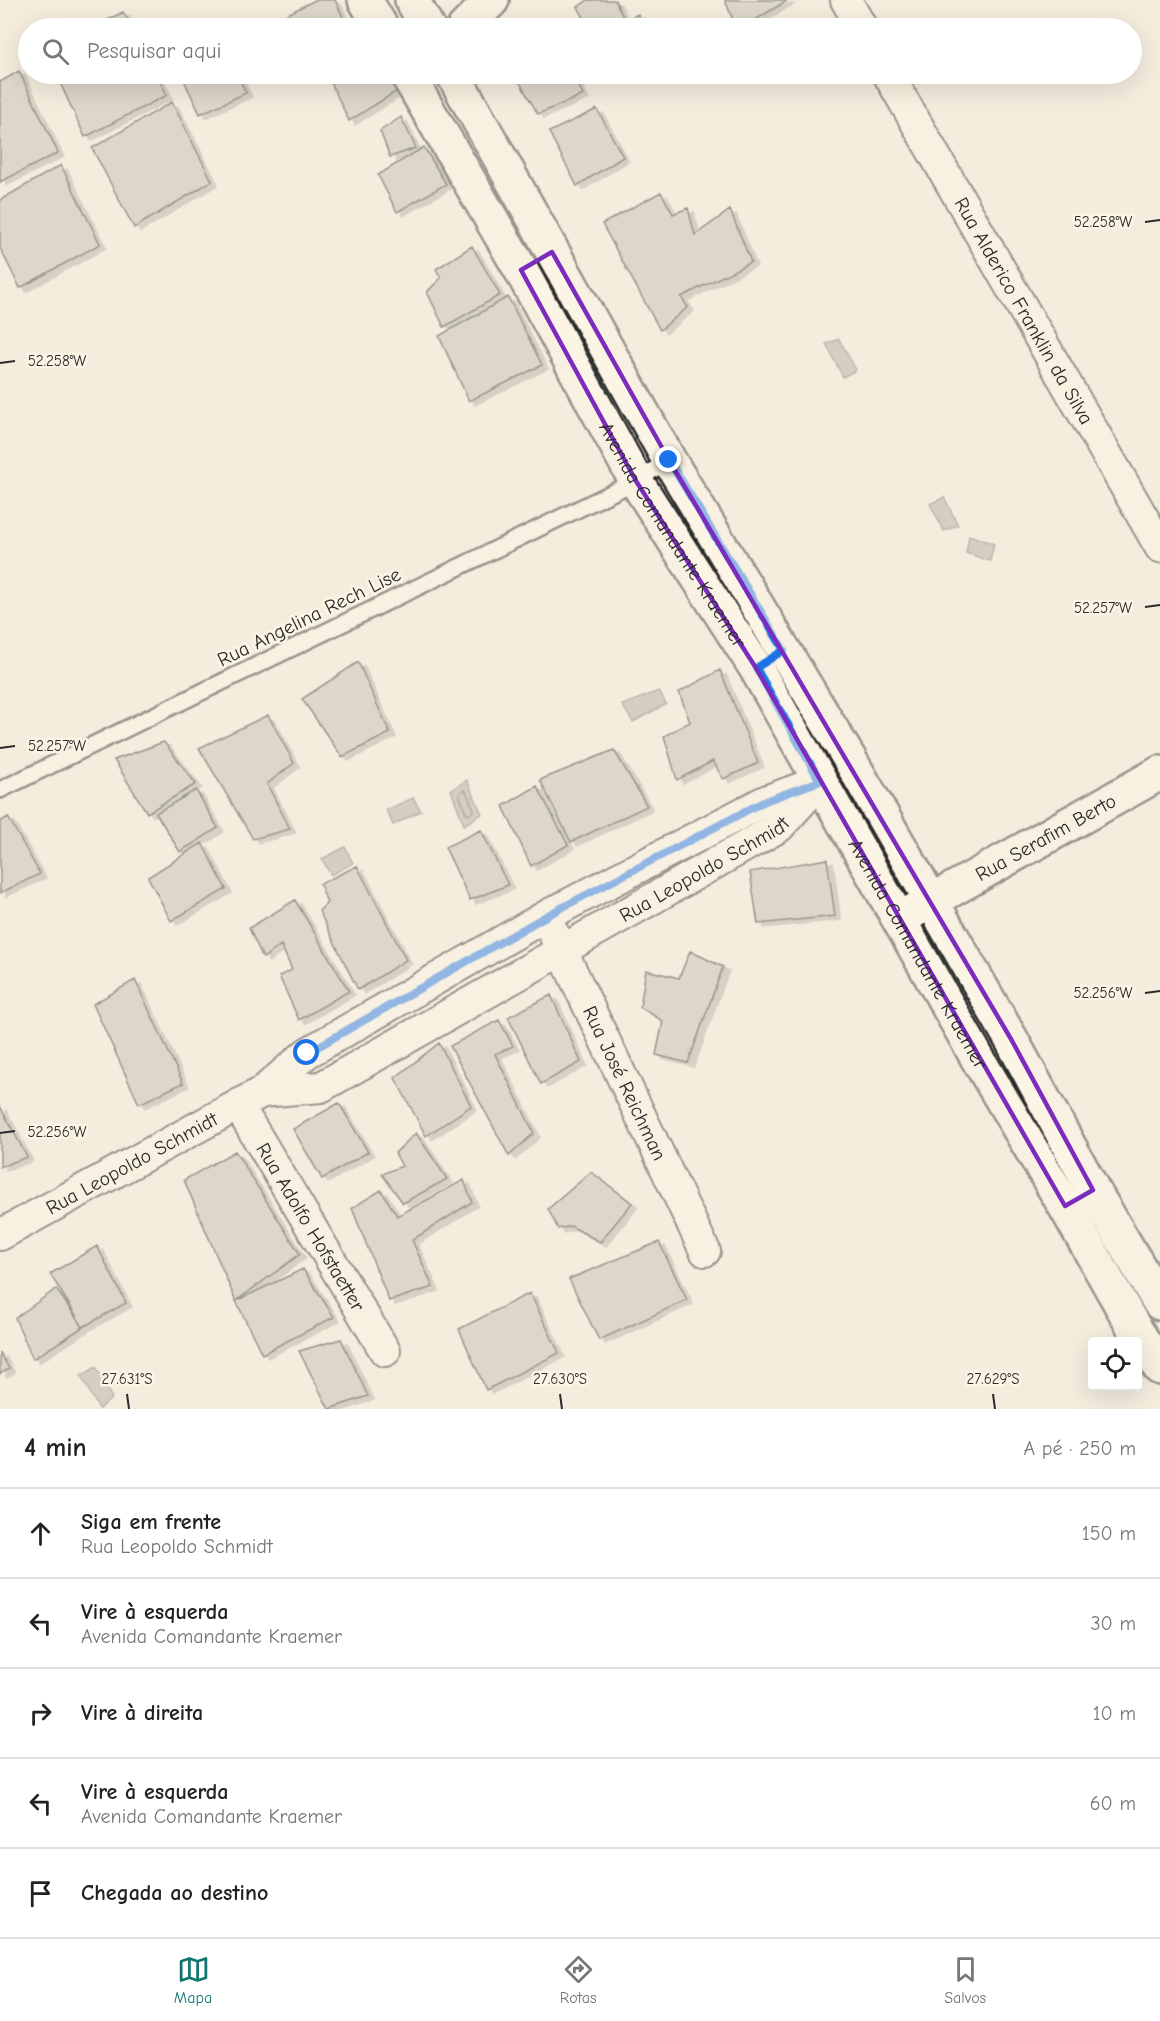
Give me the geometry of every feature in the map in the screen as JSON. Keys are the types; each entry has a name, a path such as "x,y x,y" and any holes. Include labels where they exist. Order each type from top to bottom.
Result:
{"main road":[{"path":"365,0 376,18"},
{"path":"412,0 422,18"},
{"path":"474,18 492,0"},
{"name":"Avenida Comandante Kraemer","path":"416,84 636,481 756,668 978,1059 1065,1206 1146,1317 1160,1368"},
{"name":"Avenida Comandante Kraemer","path":"459,84 669,460 850,760 1011,1039 1093,1190 1160,1303"},
{"path":"521,270 552,252"},
{"path":"756,668 784,650"},
{"name":"Rua Serafim Berto","path":"900,920 1160,773"},
{"path":"978,1059 1011,1039"},
{"path":"1065,1206 1093,1190"}],"street":[{"path":"846,0 856,18"},
{"name":"Rua Alderico Franklin da Silva","path":"894,84 1160,547"},
{"path":"820,781 850,760"},
{"name":"Rua Leopoldo Schmidt","path":"0,1235 250,1098 307,1053 546,916 765,801 820,781"},
{"name":"Rua Leopoldo Schmidt","path":"250,1098 321,1086 779,827 820,781"},
{"name":"Rua José Reichman","path":"546,916 705,1251"},
{"name":"Rua Adolfo Hofstaetter","path":"250,1098 385,1351"}],"lane":[{"name":"Rua Angelina Rech Lise","path":"0,790 636,481 669,460"}],"highlighted area":[{"path":"552,252 669,460 1011,1039 1093,1190 1065,1206 756,668 636,481 521,270"}],"water":[{"path":"839,339 856,370 843,377 826,344"},
{"path":"944,497 958,525 944,531 930,504"},
{"path":"969,535 994,544 990,561 966,553"},
{"path":"659,691 666,704 633,722 622,705"},
{"path":"467,780 482,814 464,825 451,790"},
{"path":"413,798 421,811 393,825 386,810"},
{"path":"345,847 353,863 331,875 322,859"},
{"path":"96,1367 112,1398 99,1409 81,1376"}],"building":[{"path":"315,0 335,0 343,18 280,18"},
{"path":"588,0 615,0 624,18 584,18 578,7"},
{"path":"725,0 788,0 758,18 732,18"},
{"path":"123,12 126,18 111,18"},
{"path":"18,72 18,84 25,84 58,153 0,182 0,82"},
{"path":"61,84 161,84 167,95 85,137"},
{"path":"186,84 242,84 246,93 200,114"},
{"path":"332,84 399,84 402,88 349,121"},
{"path":"521,84 578,84 583,95 538,114"},
{"path":"172,102 212,181 134,228 92,148"},
{"path":"597,109 623,157 577,186 549,132"},
{"path":"401,117 416,148 390,157 380,131"},
{"path":"424,147 446,184 397,212 378,175"},
{"path":"61,165 100,244 20,288 0,248 0,200"},
{"path":"661,192 673,214 688,208 695,235 730,210 751,262 681,297 688,307 660,330 602,224"},
{"path":"472,246 500,295 444,327 427,292 441,278 436,269"},
{"path":"508,297 542,365 469,401 439,336"},
{"path":"358,662 390,733 342,757 302,699"},
{"path":"720,670 758,763 723,779 713,761 677,780 664,736 690,722 679,692"},
{"path":"268,715 294,763 267,784 290,829 253,839 199,748"},
{"path":"164,742 196,784 147,813 114,760"},
{"path":"614,750 647,806 571,842 540,780"},
{"path":"537,786 568,845 531,866 503,806"},
{"path":"196,790 218,828 180,852 156,813"},
{"path":"8,817 40,874 0,893 0,822"},
{"path":"481,830 508,885 470,900 445,847"},
{"path":"202,843 226,889 171,921 148,877"},
{"path":"827,859 835,916 758,924 750,872"},
{"path":"357,866 406,960 358,990 319,911 327,903 320,884"},
{"path":"295,900 349,991 299,1020 279,976 292,970 281,945 263,958 249,928"},
{"path":"690,951 723,967 688,1063 656,1055 663,1021 640,1007 646,970 679,978"},
{"path":"135,980 183,1083 139,1104 93,1004"},
{"path":"551,995 581,1062 541,1084 508,1017"},
{"path":"499,1020 513,1046 495,1054 534,1133 509,1156 450,1046"},
{"path":"439,1043 471,1106 426,1136 395,1078"},
{"path":"339,1103 368,1152 322,1179 293,1129"},
{"path":"0,1106 27,1157 0,1167"},
{"path":"416,1133 447,1179 403,1203 382,1174 402,1166 395,1153"},
{"path":"235,1151 300,1254 236,1301 184,1180"},
{"path":"591,1172 632,1203 600,1242 571,1226 558,1229 548,1209"},
{"path":"464,1180 472,1202 412,1240 433,1287 389,1301 352,1208 381,1190 397,1216"},
{"path":"659,1242 687,1300 599,1340 569,1279"},
{"path":"97,1246 126,1303 83,1327 50,1274"},
{"path":"303,1269 334,1317 262,1354 236,1301"},
{"path":"56,1289 83,1327 33,1359 15,1318"},
{"path":"530,1293 559,1353 486,1390 459,1329"},
{"path":"341,1339 368,1396 329,1409 299,1351"},
{"path":"0,1352 9,1369 0,1374"}],"route":[{"path":"307,1053 546,916 765,801 820,781 756,668 784,650 669,460"}]}
